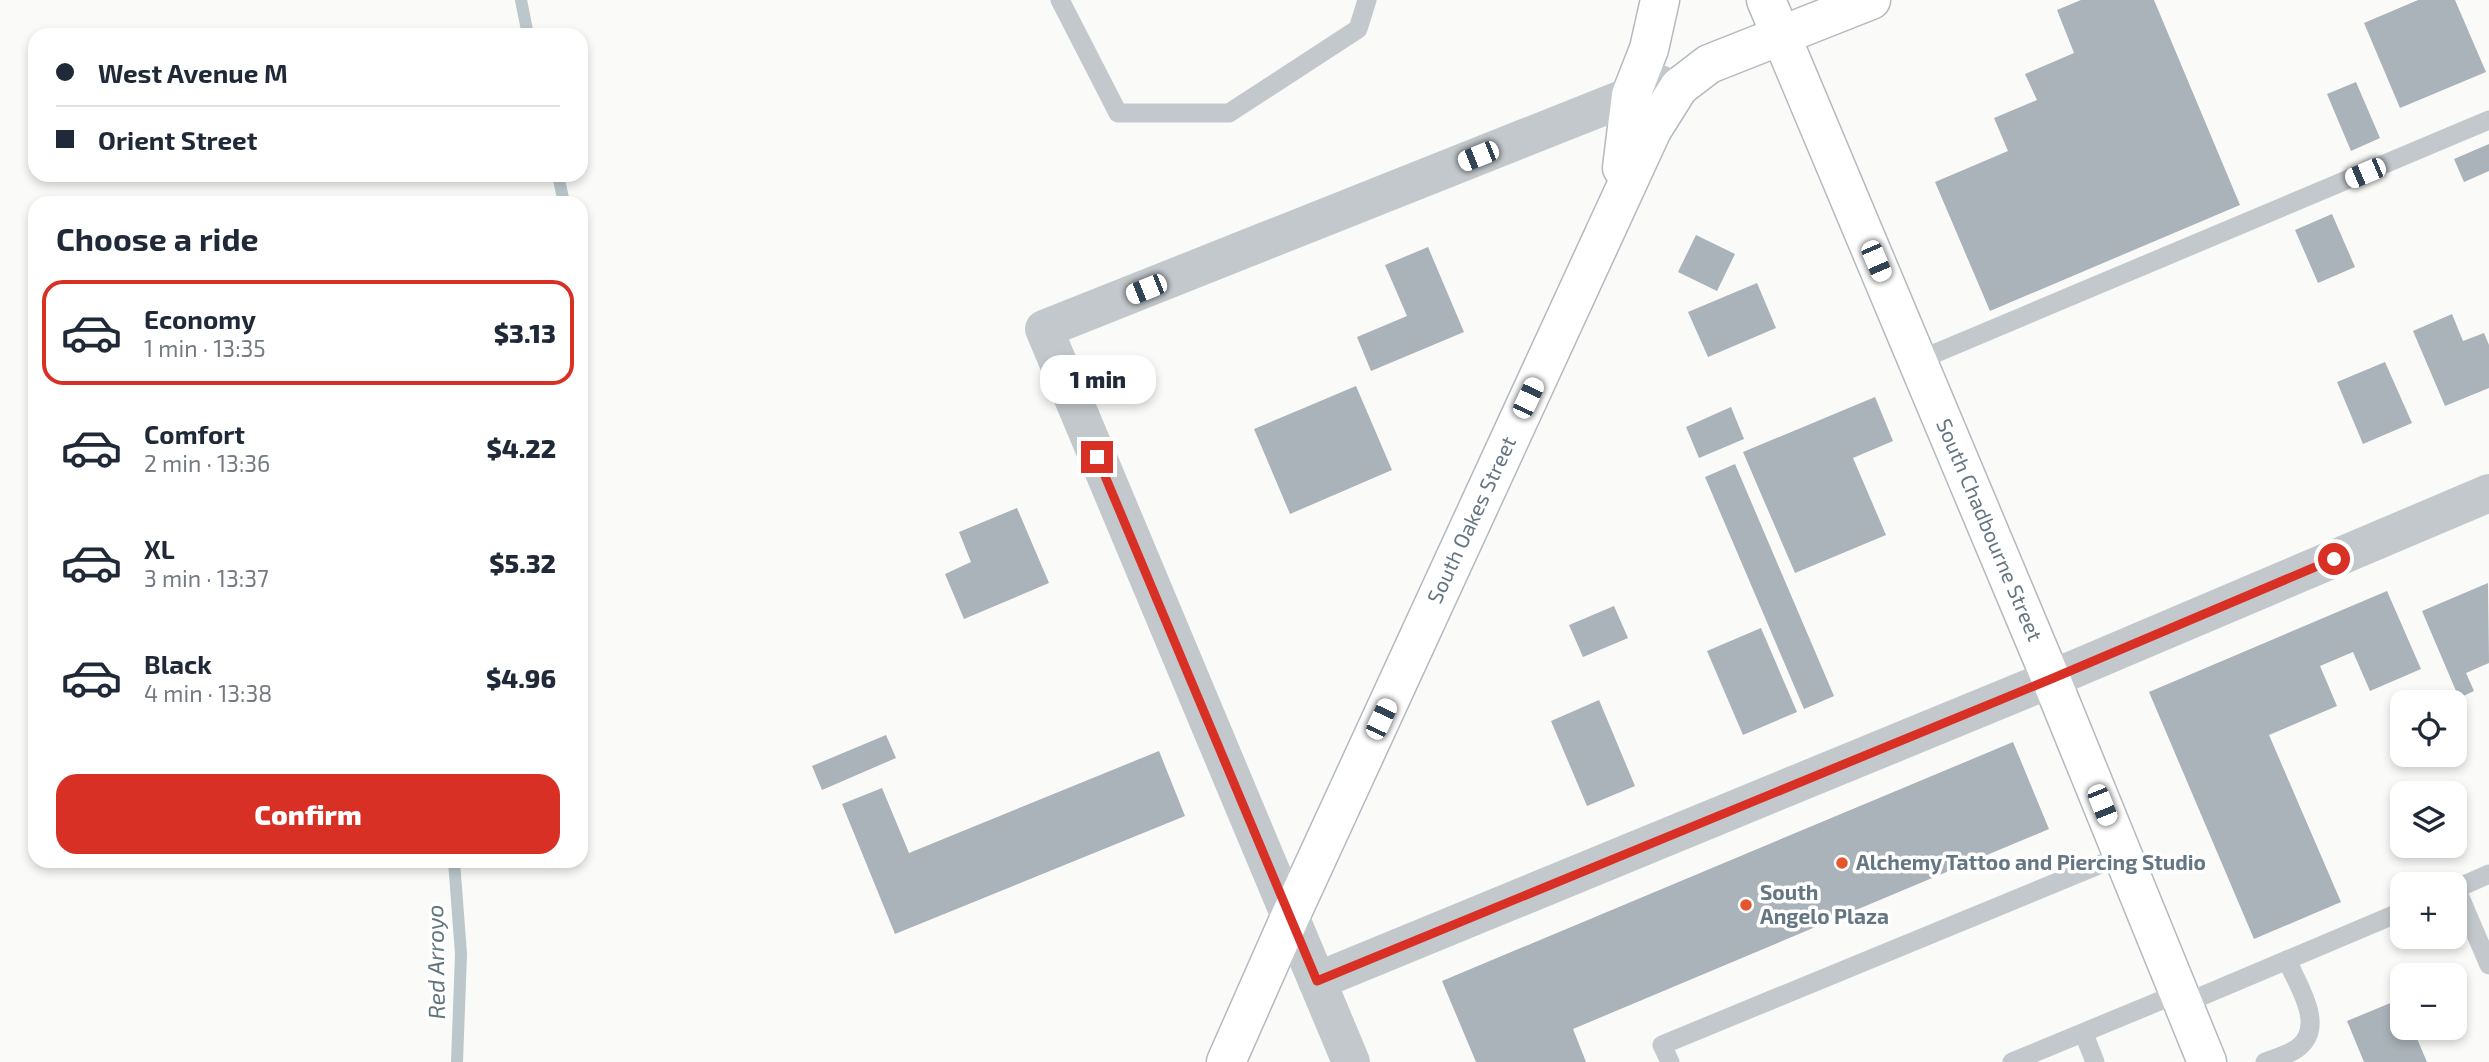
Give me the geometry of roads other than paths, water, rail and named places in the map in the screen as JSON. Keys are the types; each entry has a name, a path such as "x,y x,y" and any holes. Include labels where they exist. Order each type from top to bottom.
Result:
{"main road":[{"path":"1619,200 1631,95 1648,49 1660,0"},
{"name":"South Chadbourne Street","path":"1766,0 2051,679 2207,1062"},
{"name":"South Oakes Street","path":"1226,1062 1652,130 1679,87 1709,64 1871,0"}],"street":[{"path":"1351,1062 1044,329 1709,64"},
{"path":"1317,981 2051,679 2489,494"}],"lane":[{"path":"1060,0 1118,113 1229,113 1358,29 1367,0"},
{"path":"1917,361 2489,120"},
{"path":"1670,1062 1662,1045 2123,855"},
{"path":"2467,884 2489,874"},
{"path":"2467,914 2489,965"},
{"path":"2012,1062 2287,960 2390,916"},
{"path":"2265,1062 2300,1047 2310,1031 2309,1011 2287,960"},
{"path":"2084,1034 2095,1062"}],"waterway":[{"name":"Red Arroyo","path":"521,0 527,28"},
{"name":"Red Arroyo","path":"560,182 562,196"},
{"name":"Red Arroyo","path":"455,868 461,954 457,1062"}],"place":[{"name":"Alchemy Tattoo and Piercing Studio","path":"1842,863"},
{"name":"South Angelo Plaza","path":"1746,905"}]}
